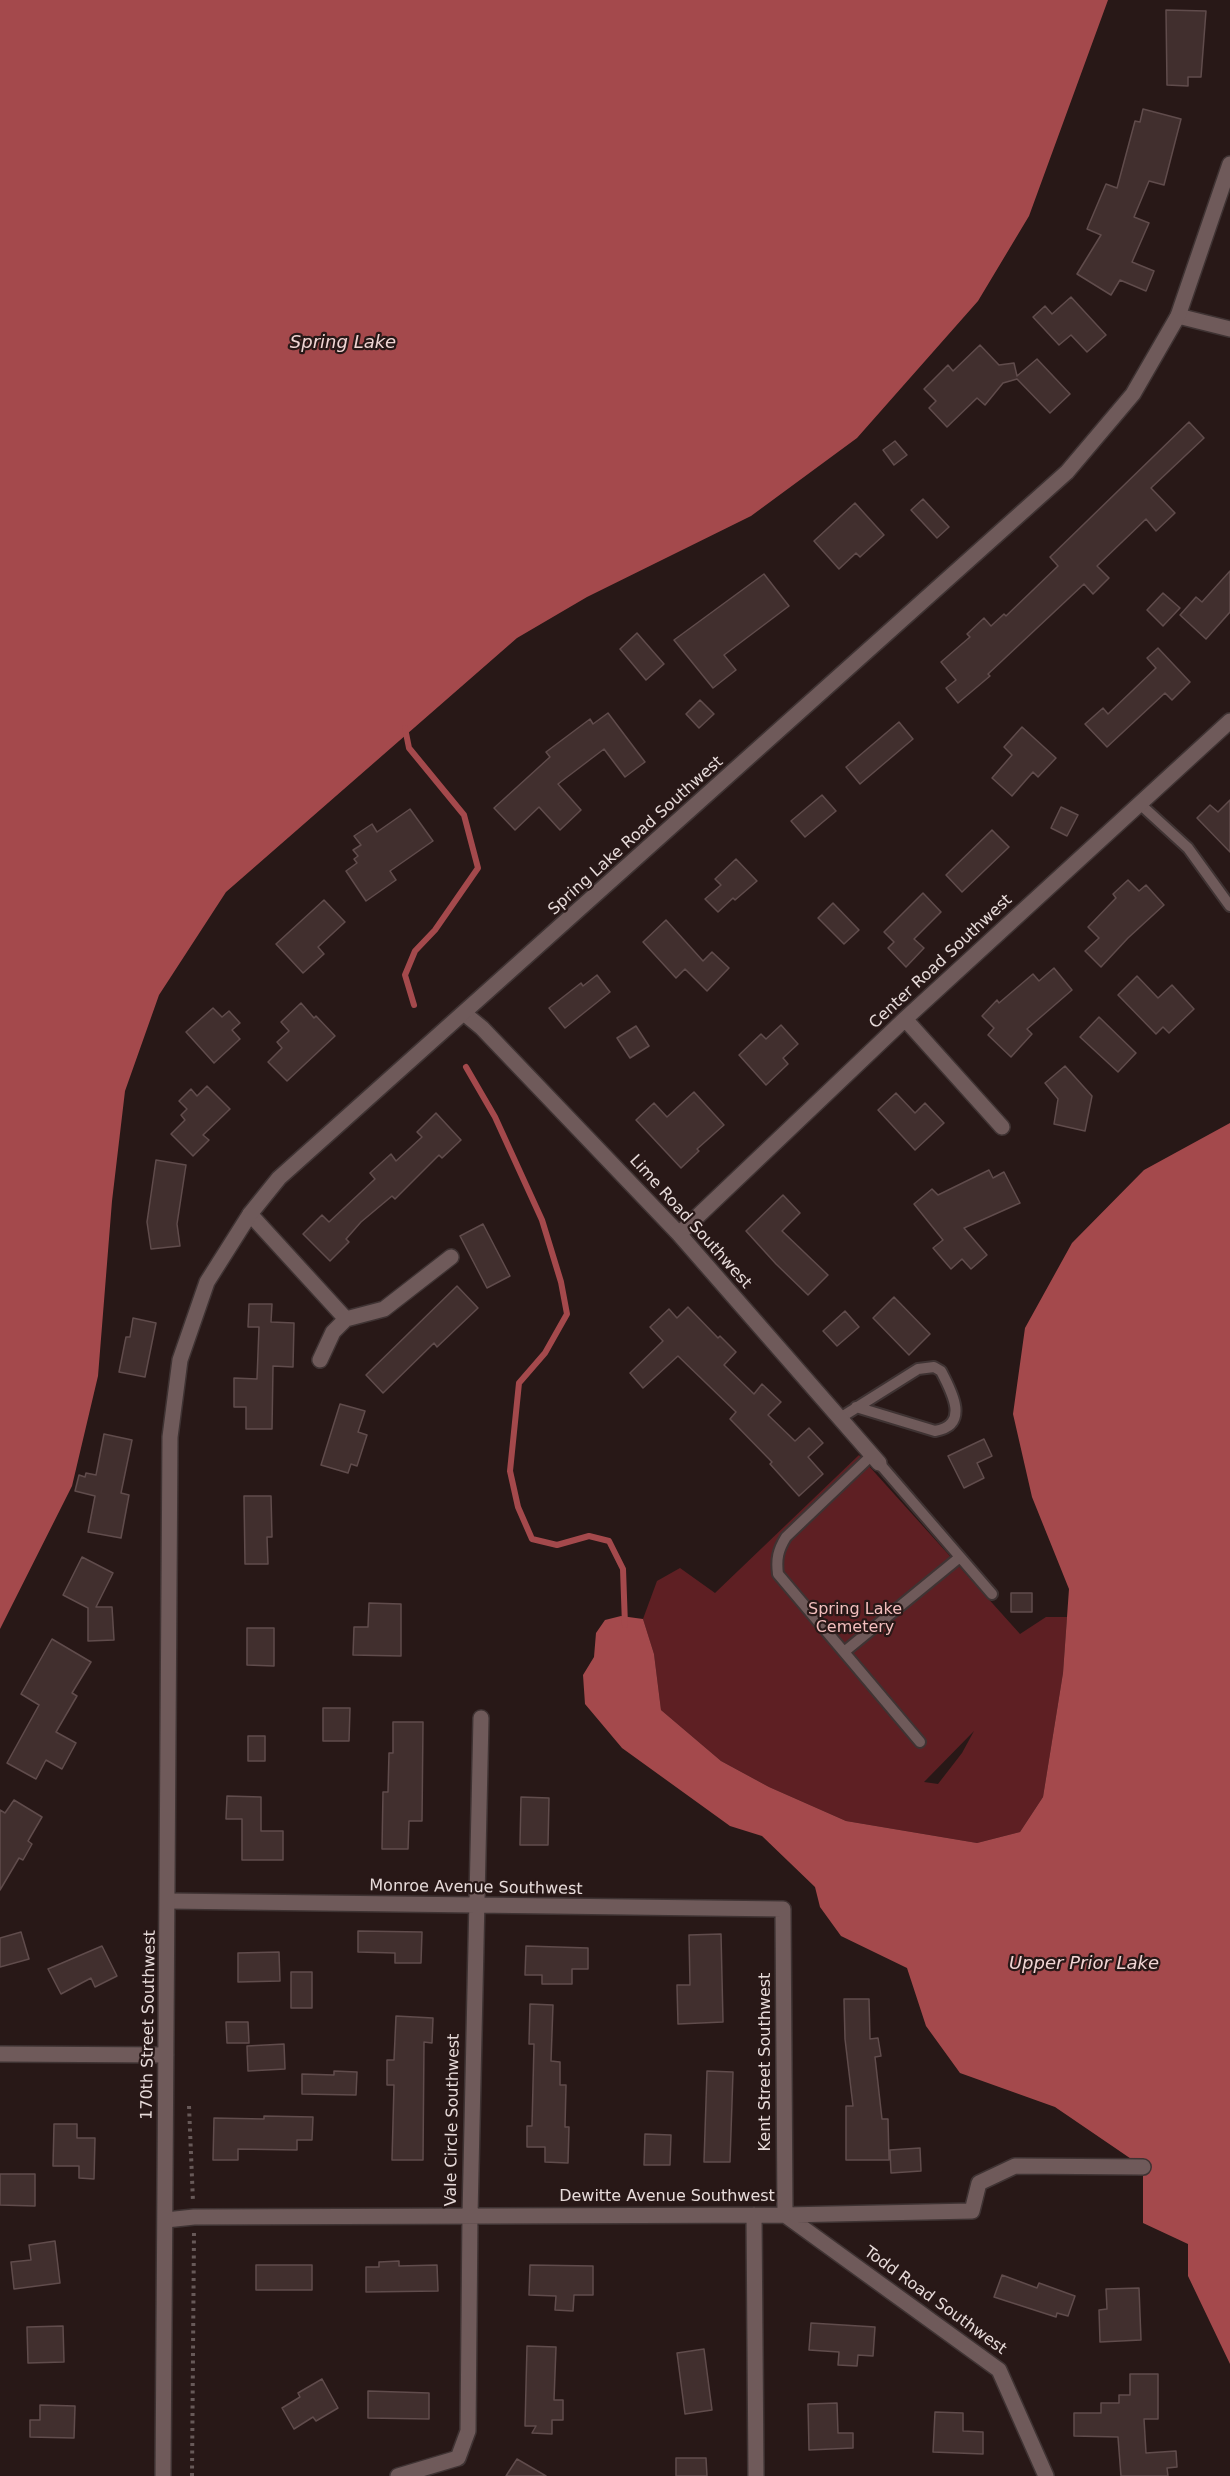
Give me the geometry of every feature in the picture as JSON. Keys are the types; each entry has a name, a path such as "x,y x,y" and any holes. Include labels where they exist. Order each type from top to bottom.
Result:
{"street":[{"name":"Spring Lake Road Southwest","path":"169,1574 170,1437 180,1360 207,1282 250,1214 279,1178 465,1014 1068,472 1133,394 1178,315 1230,164"},
{"path":"1178,315 1230,329"},
{"name":"Center Road Southwest","path":"679,1234 905,1019 1230,721"},
{"name":"Lime Road Southwest","path":"465,1014 482,1028 679,1234 876,1459"},
{"path":"905,1019 1002,1127"},
{"path":"250,1214 345,1319"},
{"path":"320,1360 333,1332 345,1319 384,1309 451,1257"},
{"name":"170th Street Southwest","path":"163,2476 169,1574"},
{"name":"Vale Circle Southwest","path":"398,2476 458,2458 468,2432 475,1906 481,1718"},
{"name":"Monroe Avenue Southwest","path":"168,1901 783,1909"},
{"name":"Kent Street Southwest","path":"783,1909 785,2215"},
{"path":"0,2054 166,2055"},
{"name":"Dewitte Avenue Southwest","path":"166,2220 194,2217 785,2215 972,2211 979,2183 1016,2166 1143,2167"},
{"path":"754,2215 756,2476"},
{"name":"Todd Road Southwest","path":"785,2215 999,2370 1046,2476"}],"lane":[{"path":"1140,804 1188,848 1230,906"},
{"path":"840,1418 856,1407 918,1369 927,1366 941,1371 952,1392 956,1412 953,1422 947,1429 935,1431 856,1407"},
{"path":"920,1742 778,1574 776,1562 779,1549 786,1537 876,1459 992,1594"},
{"path":"844,1652 960,1557"}],"path":[{"path":"189,2106 194,2217 192,2476"}],"green space":[{"name":"Spring Lake Cemetery","path":"859,1455 1020,1634 1046,1617 1067,1617 1063,1673 1043,1797 1020,1832 977,1843 846,1821 769,1787 721,1761 661,1710 654,1654 643,1619 657,1581 680,1568 715,1593","holes":["974,1731 962,1753 938,1784 924,1782"]}],"water":[{"name":"Spring Lake","path":"0,0 1108,0 1029,216 978,301 857,438 751,516 587,597 517,638 226,892 159,995 125,1091 112,1201 98,1376 72,1486 0,1629"},
{"name":"Upper Prior Lake","path":"1230,1123 1230,2364 1188,2276 1188,2244 1143,2223 1143,2167 1055,2107 960,2073 926,2026 907,1968 841,1936 820,1907 815,1887 762,1836 730,1826 622,1748 585,1704 583,1675 594,1657 596,1633 605,1620 621,1616 643,1619 654,1654 661,1710 721,1761 769,1787 846,1821 977,1843 1020,1832 1043,1797 1063,1673 1069,1589 1032,1497 1013,1414 1025,1328 1072,1243 1144,1170"}],"building":[{"path":"1166,10 1206,11 1201,77 1188,77 1188,86 1167,85"},
{"path":"1143,109 1181,119 1164,185 1149,181 1134,217 1149,223 1132,262 1154,271 1146,291 1120,280 1111,295 1077,274 1101,235 1087,229 1106,184 1117,188 1135,121 1140,122"},
{"path":"1071,297 1106,335 1087,352 1071,335 1059,345 1033,317 1045,306 1052,314"},
{"path":"980,345 999,365 1014,363 1017,376 1037,359 1070,394 1050,413 1017,379 1003,383 985,405 977,398 947,427 929,408 936,401 924,389 948,365 953,371"},
{"path":"1189,422 1204,438 1151,488 1175,513 1156,531 1146,519 1097,566 1109,578 1093,594 1084,584 988,674 990,676 958,703 946,688 956,680 941,662 970,637 967,634 984,618 991,626 1004,614 1006,616 1058,566 1050,557"},
{"path":"895,441 907,455 894,465 883,450"},
{"path":"923,499 949,527 937,538 911,510"},
{"path":"855,503 884,535 860,557 856,553 839,569 814,541"},
{"path":"1230,571 1230,612 1206,639 1180,615 1196,597 1202,602"},
{"path":"764,574 789,606 724,655 736,670 713,688 674,640"},
{"path":"1163,593 1180,608 1163,626 1147,610"},
{"path":"637,633 664,664 646,680 620,649"},
{"path":"1158,648 1190,682 1172,700 1165,693 1107,747 1085,724 1103,708 1108,714 1156,668 1147,658"},
{"path":"700,700 714,714 699,728 686,714"},
{"path":"608,713 645,762 625,777 604,749 558,784 581,810 560,830 539,807 515,830 494,808 550,757 546,752 590,719 593,724"},
{"path":"899,722 913,739 860,784 846,767"},
{"path":"1022,727 1056,758 1038,777 1033,772 1012,796 992,778 1012,755 1004,747"},
{"path":"822,795 836,811 805,837 791,821"},
{"path":"1230,800 1230,852 1197,818 1210,805 1218,812"},
{"path":"1061,807 1078,815 1067,836 1051,828"},
{"path":"410,809 433,841 390,871 396,880 366,901 346,871 357,863 354,859 358,856 353,850 361,845 354,836 372,824 377,832"},
{"path":"992,830 1009,847 962,892 946,875"},
{"path":"736,859 757,881 718,912 705,899 721,885 715,879"},
{"path":"1128,880 1139,891 1146,885 1164,905 1101,967 1085,951 1099,938 1088,927 1116,898 1113,894"},
{"path":"923,893 941,912 914,939 924,948 906,967 888,948 894,942 884,932"},
{"path":"324,900 345,922 318,947 324,954 303,973 276,944"},
{"path":"833,903 859,930 844,944 818,918"},
{"path":"666,920 703,961 712,952 729,968 707,991 685,969 676,978 643,942"},
{"path":"1054,968 1072,990 1027,1029 1032,1034 1011,1057 988,1035 994,1028 982,1016 997,1000 999,1003 1033,974 1039,981"},
{"path":"597,975 610,992 565,1028 549,1008 581,983 583,986"},
{"path":"1137,976 1158,998 1172,985 1194,1009 1169,1033 1163,1027 1156,1034 1118,995"},
{"path":"301,1003 335,1036 287,1081 268,1062 282,1048 277,1042 289,1031 281,1022"},
{"path":"213,1008 222,1017 229,1011 240,1023 232,1030 240,1039 214,1063 186,1032"},
{"path":"1099,1017 1136,1053 1118,1072 1080,1037"},
{"path":"781,1025 798,1044 783,1058 788,1064 766,1085 739,1055 761,1034 766,1039"},
{"path":"636,1026 649,1046 630,1058 617,1038"},
{"path":"1065,1066 1092,1096 1085,1131 1054,1124 1058,1099 1045,1083"},
{"path":"207,1086 230,1109 203,1135 209,1140 193,1156 171,1134 185,1120 181,1115 187,1109 179,1101 191,1089 197,1096"},
{"path":"694,1092 724,1125 697,1149 699,1151 681,1168 636,1120 654,1103 667,1117"},
{"path":"896,1093 915,1113 925,1103 944,1123 915,1150 878,1110"},
{"path":"436,1113 461,1140 442,1158 439,1155 395,1199 392,1196 361,1222 346,1239 349,1242 330,1261 303,1234 322,1215 329,1222 375,1179 370,1173 391,1154 396,1161 422,1137 417,1132"},
{"path":"156,1160 186,1165 177,1224 180,1246 151,1249 147,1222"},
{"path":"989,1170 993,1178 1004,1172 1020,1203 964,1228 987,1255 971,1269 962,1259 951,1269 933,1248 943,1240 914,1204 932,1189 938,1195"},
{"path":"783,1195 800,1213 782,1231 828,1275 808,1295 746,1231"},
{"path":"483,1224 510,1276 487,1288 460,1236"},
{"path":"457,1286 478,1308 437,1347 434,1343 383,1393 366,1375"},
{"path":"894,1297 930,1334 909,1355 873,1318"},
{"path":"249,1304 272,1304 271,1322 294,1323 293,1367 273,1366 272,1429 246,1429 246,1407 234,1407 234,1378 257,1379 259,1327 248,1327"},
{"path":"688,1307 718,1338 720,1336 736,1352 724,1365 754,1394 762,1384 781,1402 768,1415 795,1441 809,1428 823,1443 808,1457 823,1474 799,1496 770,1464 772,1462 730,1419 736,1412 678,1356 643,1388 630,1373 663,1341 650,1327 669,1309 677,1318"},
{"path":"845,1311 859,1327 837,1346 823,1331"},
{"path":"133,1318 156,1323 145,1377 119,1372 126,1337 130,1337"},
{"path":"340,1404 365,1411 358,1432 367,1435 357,1466 351,1464 348,1473 321,1465"},
{"path":"104,1434 132,1440 121,1493 129,1495 121,1538 88,1532 95,1496 75,1491 79,1475 85,1477 86,1473 96,1475"},
{"path":"984,1439 992,1456 977,1463 984,1478 964,1488 948,1456"},
{"path":"244,1496 271,1496 272,1537 267,1537 268,1564 245,1564"},
{"path":"82,1557 113,1573 96,1607 112,1607 114,1640 88,1641 88,1608 63,1595"},
{"path":"1011,1593 1032,1593 1032,1612 1011,1612"},
{"path":"369,1603 401,1604 401,1656 353,1655 354,1627 368,1627"},
{"path":"247,1628 274,1628 274,1666 247,1665"},
{"path":"52,1639 91,1662 72,1693 77,1696 56,1732 76,1743 62,1769 46,1760 36,1779 7,1763 39,1705 21,1694"},
{"path":"323,1708 350,1708 349,1741 323,1741"},
{"path":"393,1722 423,1722 422,1821 409,1821 408,1849 382,1849 383,1792 388,1792 389,1753 393,1753"},
{"path":"248,1736 265,1736 265,1761 248,1761"},
{"path":"227,1796 261,1797 261,1831 283,1831 283,1860 242,1860 242,1819 226,1819"},
{"path":"521,1797 549,1798 548,1845 520,1845"},
{"path":"14,1800 42,1817 28,1841 32,1844 23,1860 19,1858 0,1890 0,1810 5,1813"},
{"path":"358,1931 422,1932 421,1963 395,1963 395,1953 358,1952"},
{"path":"21,1932 29,1959 0,1967 0,1938"},
{"path":"721,1934 723,2022 678,2024 677,1985 690,1985 689,1935"},
{"path":"102,1946 117,1976 95,1987 91,1978 61,1994 48,1969"},
{"path":"526,1946 588,1948 588,1969 572,1969 572,1984 542,1984 542,1975 525,1975"},
{"path":"279,1952 280,1981 238,1982 238,1953"},
{"path":"291,1972 312,1972 312,2008 291,2008"},
{"path":"844,1999 869,1999 870,2039 878,2038 881,2056 875,2057 882,2119 888,2119 889,2160 846,2160 846,2106 853,2106 845,2039"},
{"path":"530,2004 553,2005 551,2061 560,2062 560,2085 566,2085 565,2127 569,2127 568,2163 545,2162 545,2147 527,2147 527,2126 532,2126 534,2044 529,2044"},
{"path":"396,2016 433,2018 432,2043 424,2042 423,2160 392,2160 394,2085 387,2085 387,2060 394,2060"},
{"path":"226,2022 248,2022 249,2043 227,2043"},
{"path":"284,2044 285,2069 248,2071 247,2046"},
{"path":"334,2071 357,2072 356,2095 302,2094 302,2074 334,2075"},
{"path":"707,2071 733,2072 730,2162 704,2162"},
{"path":"264,2116 313,2117 312,2140 297,2140 297,2150 238,2149 238,2160 213,2160 214,2118 264,2119"},
{"path":"54,2124 77,2124 77,2138 95,2138 94,2179 79,2178 79,2166 53,2166"},
{"path":"645,2134 671,2135 670,2165 644,2165"},
{"path":"920,2148 921,2171 891,2173 890,2150"},
{"path":"0,2174 35,2174 35,2206 0,2205"},
{"path":"55,2241 60,2283 14,2289 11,2262 31,2260 29,2245"},
{"path":"399,2261 399,2266 437,2265 438,2291 366,2292 366,2267 379,2267 379,2262"},
{"path":"256,2265 312,2265 312,2290 256,2290"},
{"path":"530,2265 593,2266 593,2295 574,2295 573,2311 555,2310 556,2296 529,2295"},
{"path":"1002,2275 1037,2288 1039,2283 1075,2296 1068,2316 1057,2313 1056,2317 994,2297"},
{"path":"1139,2288 1141,2340 1100,2342 1099,2310 1107,2309 1106,2289"},
{"path":"811,2323 875,2327 873,2356 858,2355 857,2366 838,2365 839,2352 809,2350"},
{"path":"63,2326 64,2362 28,2363 27,2327"},
{"path":"527,2346 556,2347 554,2400 563,2400 563,2420 552,2420 552,2434 532,2433 536,2426 525,2426"},
{"path":"704,2349 712,2410 685,2414 677,2353"},
{"path":"1130,2374 1158,2374 1158,2419 1144,2419 1146,2453 1176,2451 1177,2467 1167,2468 1168,2476 1121,2476 1118,2437 1074,2436 1074,2413 1101,2413 1101,2403 1119,2403 1119,2395 1130,2395"},
{"path":"322,2379 338,2408 316,2421 313,2417 294,2429 282,2408 300,2397 298,2393"},
{"path":"368,2391 429,2393 429,2419 368,2418"},
{"path":"837,2403 838,2433 853,2433 853,2448 809,2450 808,2404"},
{"path":"40,2405 75,2406 74,2438 30,2437 30,2420 40,2420"},
{"path":"935,2412 963,2413 963,2431 983,2432 983,2454 933,2452"},
{"path":"676,2458 706,2458 707,2476 676,2476"},
{"path":"517,2459 546,2476 506,2476"}],"waterway":[{"path":"405,728 409,748 464,815 478,868 435,930 415,951 405,975 414,1005"},
{"path":"466,1067 495,1117 542,1220 561,1282 567,1314 545,1353 519,1383 510,1471 518,1507 532,1539 557,1545 589,1536 609,1541 623,1569 625,1625"}]}
